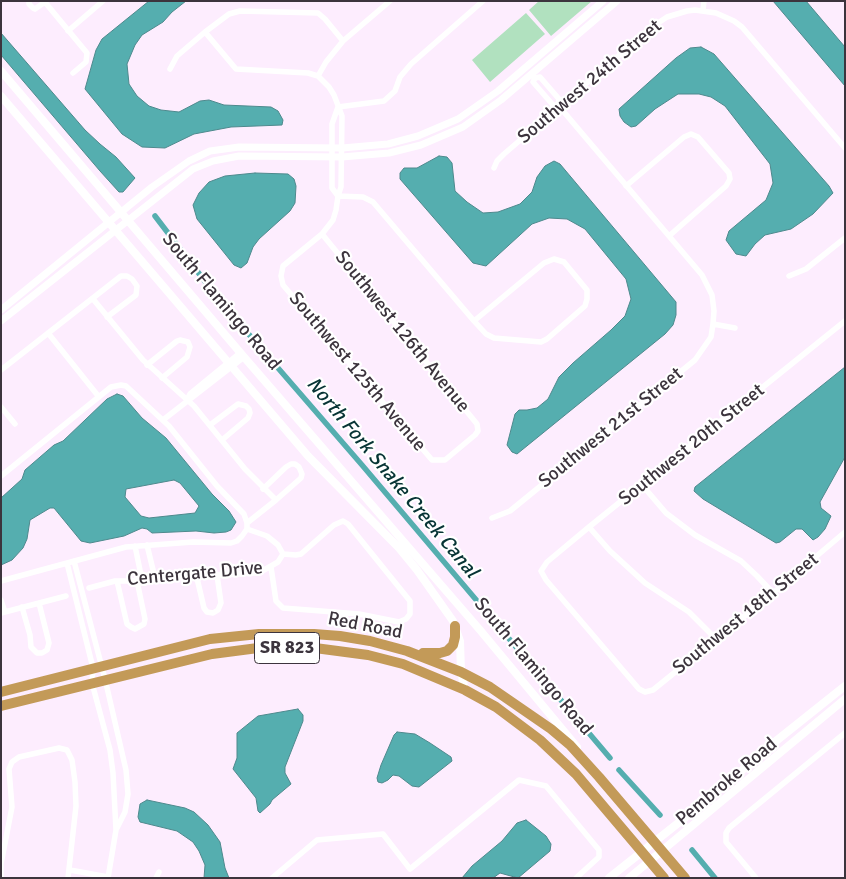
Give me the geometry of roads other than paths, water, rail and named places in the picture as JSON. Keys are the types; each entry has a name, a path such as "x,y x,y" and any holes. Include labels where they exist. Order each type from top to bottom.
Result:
{"highway":[{"path":"414,654 447,651 453,645 455,626"},
{"name":"Red Road","path":"1,692 210,639 259,634 340,636 370,641 414,654 461,672 504,696 551,729 570,745 599,776"},
{"name":"Red Road","path":"1,706 92,682 212,654 258,648 315,648 368,655 403,664 465,690 496,707 560,757 642,851"},
{"name":"South Flamingo Road","path":"599,776 685,878"},
{"name":"SR 823","path":"642,851 664,878"}],"main road":[{"name":"South Flamingo Road","path":"1,70 242,355 548,711 599,776"},
{"name":"South Flamingo Road","path":"1,96 308,456 399,548 434,592 455,626 460,640 461,672 465,690"},
{"name":"Pembroke Road","path":"609,878 711,797 845,686"},
{"name":"Pembroke Road","path":"629,878 845,699"}],"street":[{"path":"28,1 31,7 36,8 44,2 88,53 86,62 72,73"},
{"path":"68,31 104,1"},
{"path":"338,107 384,101 395,90 400,77 411,64 483,1"},
{"path":"1,310 167,175 189,161 210,151 239,146 342,148 388,144 418,136 458,119 498,91 603,1"},
{"path":"1,321 193,169 213,161 239,156 342,158 389,153 421,145 463,127 502,100 533,76 617,1"},
{"path":"704,1 704,10"},
{"path":"318,76 326,62 343,41 388,2"},
{"name":"Southwest 24th Street","path":"494,168 496,161 558,106 652,28 680,12 704,10 724,16 742,27 845,148"},
{"path":"170,69 177,56 205,32 229,14 240,11 318,13 343,41"},
{"path":"205,32 236,69 308,72 318,76 329,87 342,116 341,187 333,220 322,234"},
{"path":"533,76 533,82 553,105 558,106 702,275 709,287 714,311 713,324 735,328"},
{"path":"338,107 332,124 332,188 338,196"},
{"path":"626,186 684,136 691,134 698,137 729,173 730,180 726,186 669,236"},
{"path":"338,196 363,197 372,202 474,321 486,334 494,338 541,342 547,339 585,306 587,290 564,262 554,259 544,262 474,321"},
{"name":"Southwest 125th Avenue","path":"322,234 283,266 282,285 432,460 440,461"},
{"name":"Southwest 126th Avenue","path":"322,234 477,424 478,431 475,435 445,460 440,461"},
{"path":"789,276 806,269 845,238"},
{"path":"1,370 121,276 127,276 137,286 136,295 107,317"},
{"path":"93,299 148,365 194,406 263,488 276,500"},
{"name":"Southwest 20th Street","path":"646,692 639,689 546,580 542,571 547,562 845,321"},
{"name":"Southwest 21st Street","path":"492,518 510,510 695,360 711,337 713,324"},
{"path":"48,333 99,397"},
{"path":"148,365 177,341 184,340 188,342 190,347 187,356 162,378"},
{"path":"163,420 187,400 194,398 204,386 242,355"},
{"path":"1,476 99,397 116,385 126,386 163,420 217,486 244,514 247,526"},
{"path":"210,425 238,404 249,409 248,418 222,440"},
{"path":"1,407 16,424"},
{"name":"Centergate Drive","path":"1,581 135,546 192,542 231,543 237,541 247,526 301,478 301,470 299,467 291,464 263,488"},
{"path":"643,486 666,513 695,535 741,561 773,593"},
{"name":"Centergate Drive","path":"271,567 276,601 283,608 359,614 399,622 406,619 410,614 410,601 348,524 342,521 334,525 301,554 282,554"},
{"name":"Centergate Drive","path":"89,588 117,581 140,580 186,573 217,575 254,573 271,567 278,562 282,550 274,540 247,526"},
{"path":"589,528 610,551 645,583 689,612 716,639"},
{"name":"Southwest 18th Street","path":"646,692 653,690 844,534"},
{"path":"147,545 156,578"},
{"path":"117,581 128,624 131,628 135,629 144,624 145,619 135,546"},
{"path":"70,870 108,878 116,830 110,750 92,682 97,667 74,561"},
{"path":"67,563 97,667 105,679 121,744 128,794 125,812 116,830"},
{"path":"196,574 204,608 207,612 213,613 218,610 221,603 217,575"},
{"path":"1,600 3,612 66,596"},
{"path":"22,607 30,635 31,647 37,653 42,653 47,650 49,643 39,603"},
{"path":"815,710 821,718"},
{"path":"756,878 726,842 725,837 729,828 845,733"},
{"path":"1,878 1,864 12,807 9,769 12,762 19,757 59,748 67,750 72,760 75,782 76,806 68,878"},
{"path":"272,878 317,840 383,834 410,868 519,780 546,786 599,850 599,857 576,878"}],"waterway":[{"name":"North Fork Snake Creek Canal","path":"155,216 220,301 362,465 610,758"},
{"name":"North Fork Snake Creek Canal","path":"619,770 660,815"},
{"name":"North Fork Snake Creek Canal","path":"692,850 715,878"}]}
